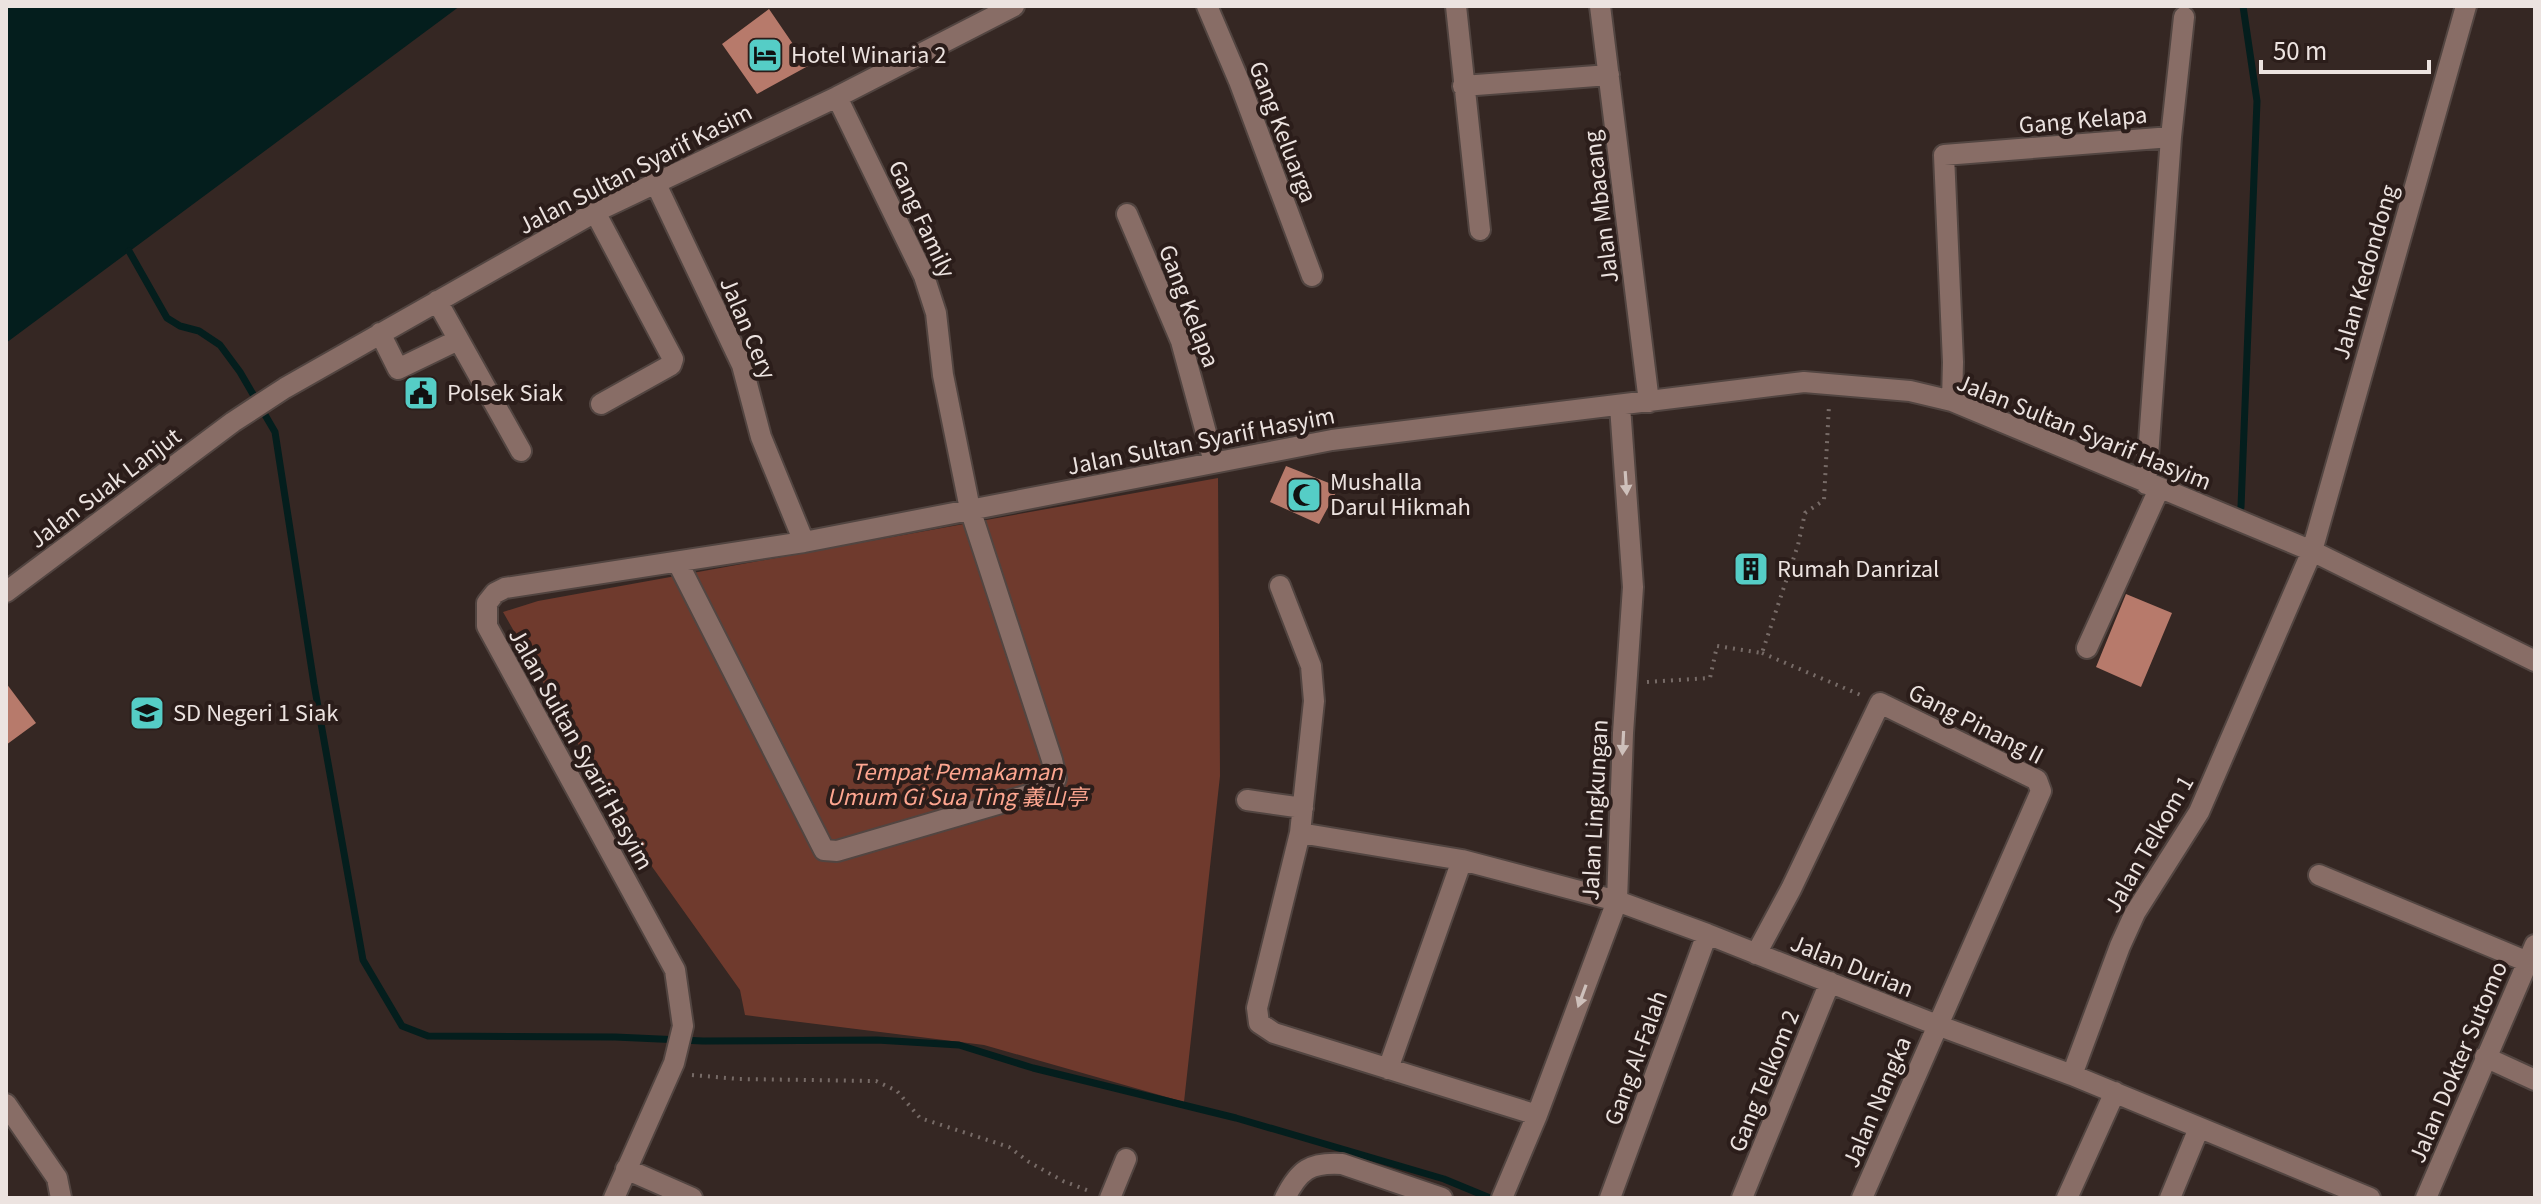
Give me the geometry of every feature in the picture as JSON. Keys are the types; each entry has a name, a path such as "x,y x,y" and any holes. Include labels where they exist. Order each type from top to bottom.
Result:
{"street":[{"name":"Jalan Sultan Syarif Kasim","path":"285,388 595,212 837,97 985,12 1014,6"},
{"name":"Gang Keluarga","path":"1207,6 1239,81 1312,276"},
{"path":"1456,6 1480,230"},
{"name":"Jalan Mbacang","path":"1600,6 1649,402"},
{"name":"Jalan Kedondong","path":"2312,551 2466,6"},
{"path":"2171,137 2184,17"},
{"path":"1463,86 1609,75"},
{"name":"Gang Family","path":"678,563 824,850 837,851 1052,788 1056,778 1052,760 970,509 943,375 936,313 924,276 837,97"},
{"name":"Gang Kelapa","path":"1952,401 1944,155 2171,137 2153,486"},
{"name":"Jalan Cery","path":"655,182 742,365 761,437 804,542"},
{"path":"595,212 673,359 671,365 601,404"},
{"name":"Gang Kelapa","path":"1127,214 1181,341 1214,462"},
{"path":"437,301 521,451"},
{"path":"380,333 398,369 458,340"},
{"name":"Jalan Sultan Syarif Hasyim","path":"614,1198 672,1066 683,1026 675,970 487,626 487,603 495,593 505,588 804,542 1332,440 1804,382 1910,391 1952,401 2312,551 2535,661"},
{"name":"Jalan Suak Lanjut","path":"6,592 233,422 285,388"},
{"name":"Jalan Lingkungan","path":"1505,1194 1617,901 1633,587 1620,406"},
{"path":"2087,648 2153,486"},
{"name":"Jalan Telkom 1","path":"2072,1075 2135,913 2199,812 2312,551"},
{"path":"1280,586 1311,666 1314,701 1300,833 1257,1016 1265,1029 1274,1033 1537,1115"},
{"name":"Gang Pinang II","path":"1756,954 1791,889 1880,703 1997,759 2037,780 2040,785 2041,791 1966,963"},
{"path":"1247,800 1303,808"},
{"name":"Jalan Durian","path":"1300,833 1462,860 1617,901 2072,1075 2370,1198"},
{"path":"1388,1069 1462,860"},
{"path":"2319,875 2531,953"},
{"name":"Gang Al-Falah","path":"1610,1198 1707,934"},
{"name":"Jalan Dokter Sutomo","path":"2426,1198 2531,953"},
{"name":"Jalan Nangka","path":"1862,1198 1966,963"},
{"name":"Gang Telkom 2","path":"1742,1198 1830,982"},
{"path":"2485,1057 2535,1080"},
{"path":"2067,1198 2115,1092"},
{"path":"6,1104 57,1178 61,1198"},
{"path":"2170,1198 2199,1128"},
{"path":"1101,1195 1126,1159"},
{"path":"1285,1198 1296,1177 1309,1167 1327,1163 1342,1164 1442,1198"},
{"path":"626,1169 692,1198"}],"path":[{"path":"1762,653 1798,545 1805,513 1824,500 1830,383"},
{"path":"1627,683 1710,678 1717,646 1762,653 1880,703"},
{"path":"672,1066 697,1076 876,1081 897,1091 920,1118 1009,1147 1063,1181 1101,1195"}],"green space":[{"name":"Tempat Pemakaman Umum Gi Sua Ting 義山亭","path":"1218,478 1220,776 1184,1102 984,1045 745,1015 740,990 633,840 503,612 538,601"}],"water":[{"path":"6,6 460,6 6,343"}],"building":[{"name":"Hotel Winaria 2","path":"769,9 808,66 757,94 722,44"},
{"name":"Mushalla Darul Hikmah","path":"1286,466 1339,487 1319,524 1270,502"},
{"name":"Rumah Danrizal","path":"1734,560 1768,560 1767,578 1735,577"},
{"path":"2126,594 2172,613 2141,687 2096,667"},
{"path":"6,683 36,723 6,745"}],"waterway":[{"path":"2241,507 2257,101 2243,6"},
{"path":"129,251 167,318 180,326 199,331 220,345 240,372 275,432 314,684 363,960 402,1026 428,1036 703,1041 877,1040 959,1045 1033,1068 1236,1118 1444,1179 1490,1198"}],"place":[{"name":"Hotel Winaria 2","path":"765,55"},
{"name":"Polsek Siak","path":"421,393"},
{"name":"Mushalla Darul Hikmah","path":"1304,495"},
{"name":"Rumah Danrizal","path":"1751,569"},
{"name":"SD Negeri 1 Siak","path":"147,713"}]}
